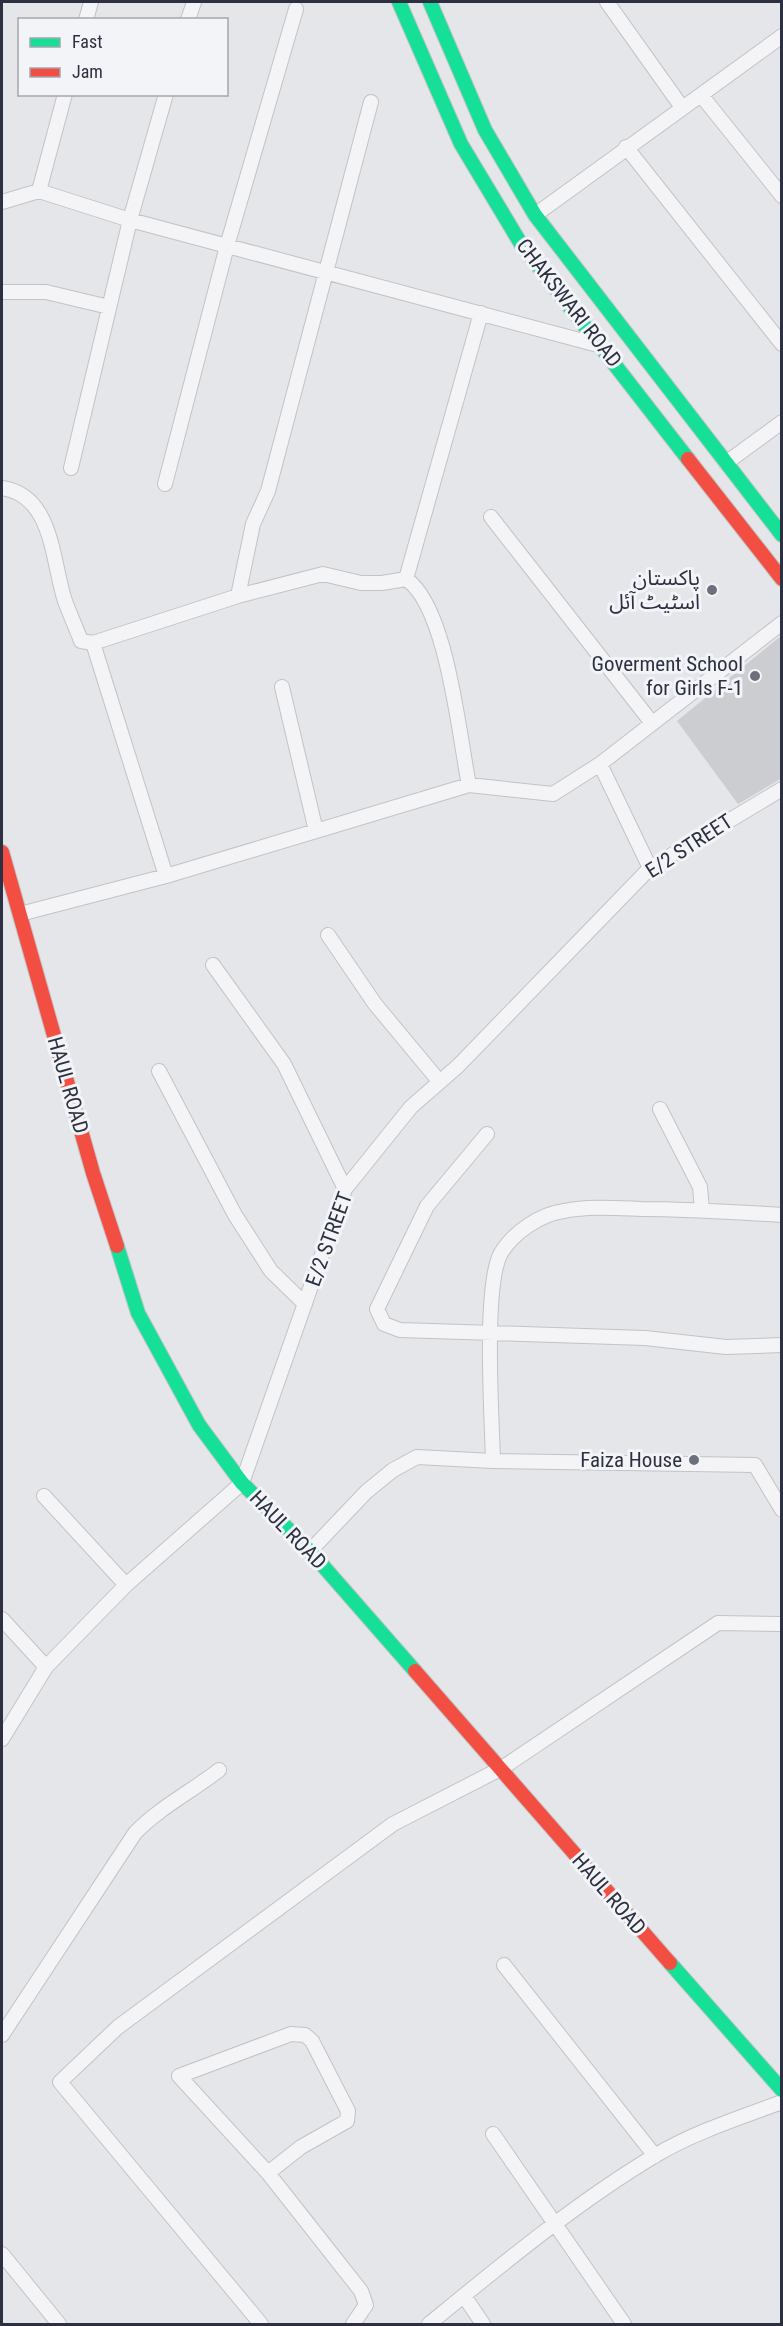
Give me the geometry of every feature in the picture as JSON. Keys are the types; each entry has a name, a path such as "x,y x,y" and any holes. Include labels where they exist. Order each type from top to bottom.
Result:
{"main road":[{"name":"CHAKSWARI ROAD","path":"399,2 461,144 521,244 603,346 782,579"},
{"name":"CHAKSWARI ROAD","path":"430,2 485,130 535,215 782,535"},
{"name":"HAUL ROAD","path":"2,852 93,1173 138,1313 199,1425 243,1483 310,1551 782,2090"}],"street":[{"path":"87,18 91,2"},
{"path":"189,18 194,2"},
{"path":"607,2 681,106"},
{"path":"165,484 227,246 296,9"},
{"path":"535,215 681,106 780,41"},
{"path":"701,94 782,196"},
{"path":"39,191 64,96"},
{"path":"70,468 130,220 165,96"},
{"path":"238,596 253,524 268,491 371,102"},
{"path":"626,147 782,345"},
{"path":"2,202 39,191 130,220 325,270 603,346"},
{"path":"2,292 46,292 109,307"},
{"path":"406,579 480,313"},
{"path":"726,463 782,422"},
{"path":"2,488 18,491 31,501 44,520 64,599 81,641 93,643 238,596 323,574 361,583 382,583 406,579 417,586 441,638 469,785"},
{"path":"492,517 652,723"},
{"path":"20,914 166,876 469,785 553,794 600,764 782,622"},
{"path":"93,643 166,876"},
{"path":"282,687 316,831"},
{"path":"600,764 650,868"},
{"name":"E/2 STREET","path":"2,1739 46,1667 126,1585 243,1483 345,1189 411,1107 458,1066 650,868 782,789"},
{"path":"328,935 375,1004 439,1081"},
{"path":"213,965 284,1064 345,1189"},
{"path":"159,1071 235,1215 272,1271 306,1304"},
{"path":"660,1109 700,1187 702,1210"},
{"path":"487,1134 427,1206 377,1309 384,1324 400,1330 645,1338 726,1347 782,1345"},
{"path":"493,1461 490,1334 494,1285 500,1254 519,1233 540,1219 562,1211 605,1208 702,1210 782,1215"},
{"path":"310,1551 366,1492 393,1470 417,1457 493,1461 755,1465 782,1510"},
{"path":"44,1496 126,1585"},
{"path":"2,1618 46,1667"},
{"path":"261,2325 60,2082 118,2027 247,1929 393,1824 500,1769 718,1623 782,1624"},
{"path":"2,2035 135,1833 155,1812 194,1789 219,1770"},
{"path":"504,1965 655,2156"},
{"path":"268,2173 301,2147 347,2121 348,2111 312,2041 305,2035 291,2034 179,2076 268,2173 361,2291 366,2305 353,2325"},
{"path":"429,2325 556,2225 655,2156 695,2135 782,2102"},
{"path":"493,2134 624,2325"},
{"path":"2,2254 59,2325"},
{"path":"464,2296 483,2325"}],"building":[{"name":"Goverment School for Girls F-1","path":"782,635 782,778 738,804 677,721"}],"traffic: fast":[{"path":"399,2 461,144 521,244 688,459"},
{"path":"430,2 485,130 535,215 782,535"},
{"path":"117,1246 138,1313 199,1425 242,1483 310,1551 415,1671"},
{"path":"670,1963 782,2090"}],"traffic: jam":[{"path":"688,459 782,579"},
{"path":"2,852 93,1173 117,1246"},
{"path":"415,1671 670,1963"}],"place":[{"name":"پاکستان اسٹیٹ آئل","path":"712,590"},
{"name":"Goverment School for Girls F-1","path":"755,676"},
{"name":"Faiza House","path":"694,1460"}]}
